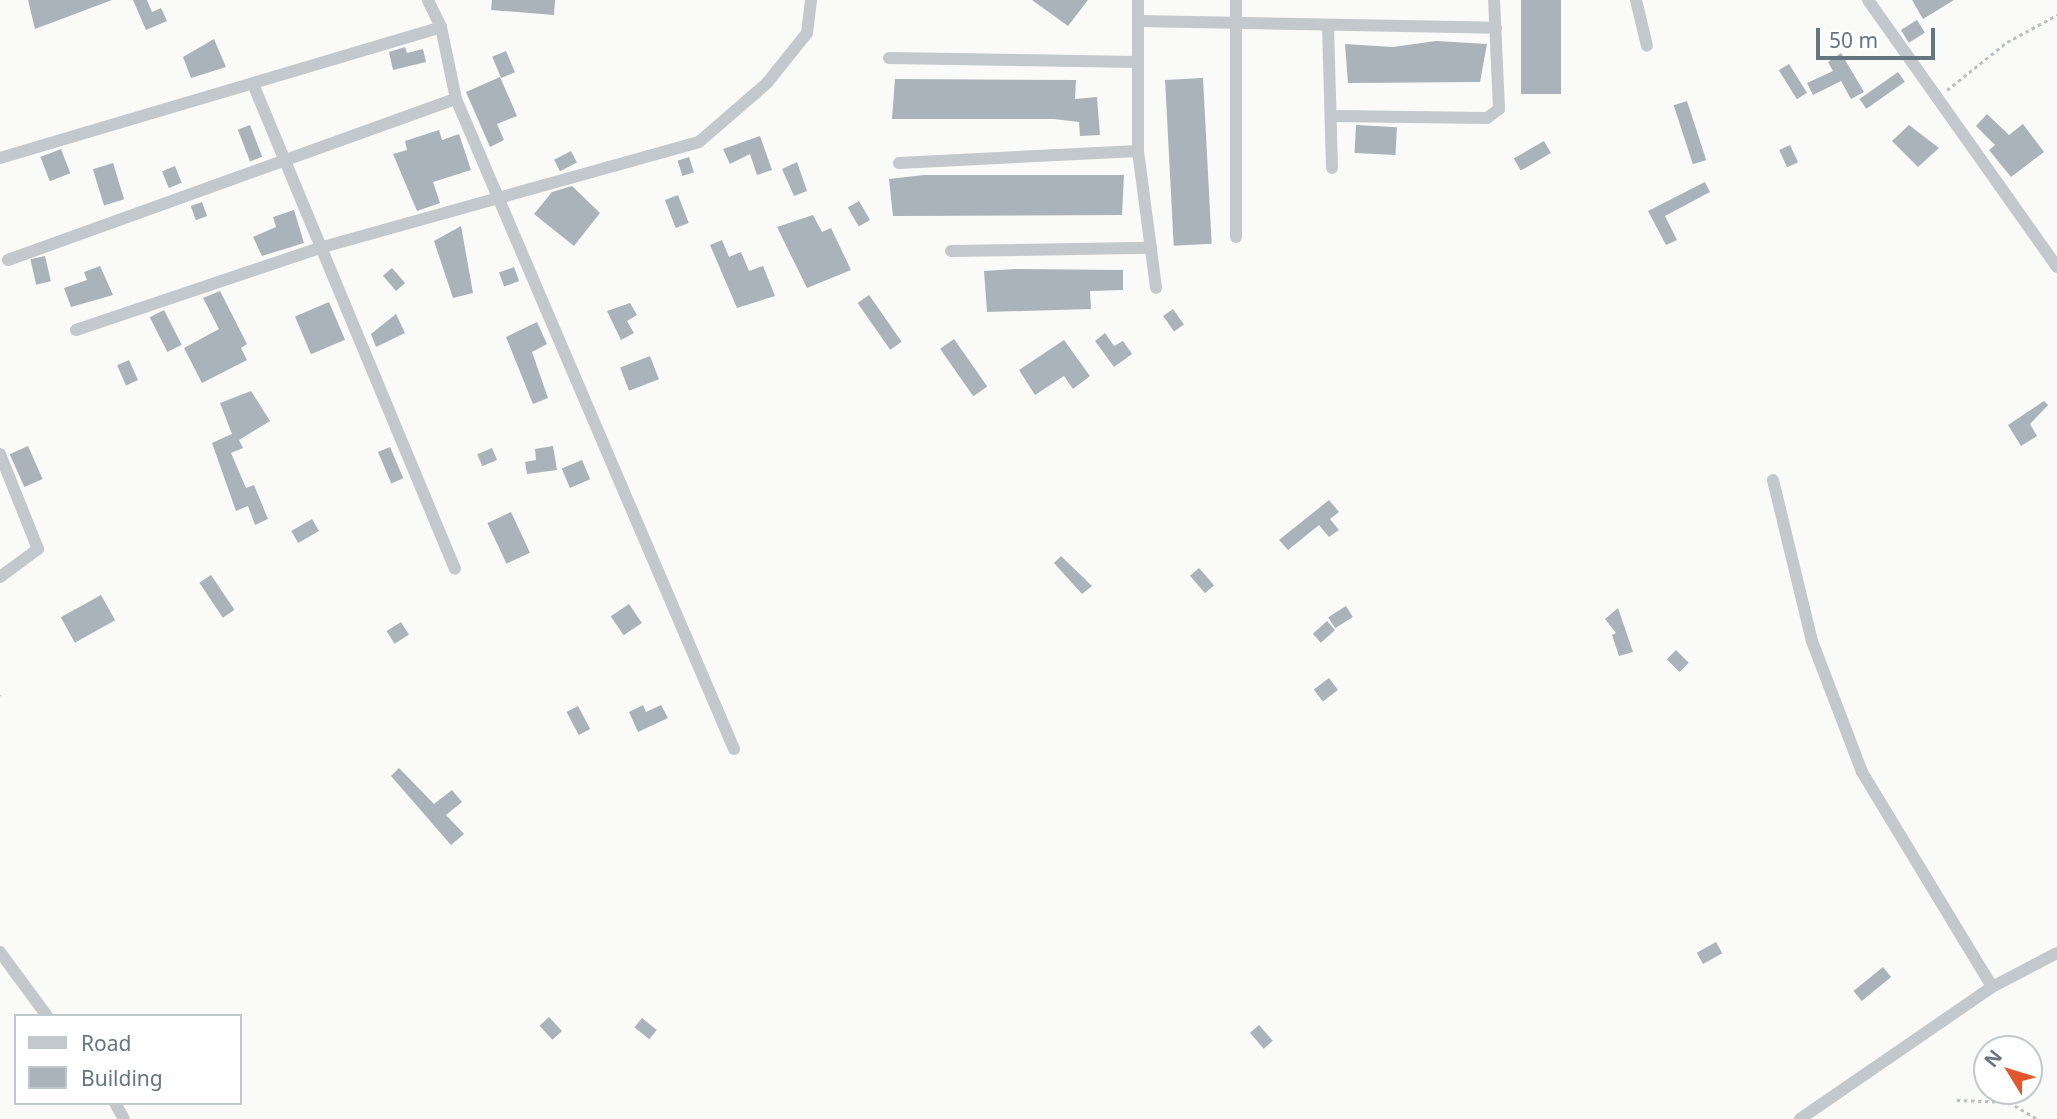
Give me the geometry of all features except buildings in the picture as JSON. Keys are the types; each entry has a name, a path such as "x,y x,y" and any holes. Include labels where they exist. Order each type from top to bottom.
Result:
{"street":[{"path":"428,0 441,27 456,99 496,198 734,749"},
{"path":"76,330 323,247 699,142 768,83 800,43 807,33 811,0"},
{"path":"1138,0 1138,151 1156,288"},
{"path":"1236,0 1236,237"},
{"path":"1331,116 1486,118 1499,109 1494,0"},
{"path":"1636,0 1647,46"},
{"path":"1868,0 1935,100 2057,267"},
{"path":"1138,21 1496,28"},
{"path":"1328,25 1332,168"},
{"path":"0,158 441,27"},
{"path":"889,58 1138,62"},
{"path":"253,84 455,569"},
{"path":"8,260 288,163 456,99"},
{"path":"899,163 1138,151"},
{"path":"951,251 1151,248"},
{"path":"0,454 38,549 0,577"},
{"path":"1773,480 1812,641 1862,772 1992,987"},
{"path":"0,952 46,1014"},
{"path":"1800,1119 1992,987 2057,953"}],"path":[{"path":"1935,100 2007,42 2057,15"},
{"path":"1956,1100 2009,1102 2037,1119"}]}
